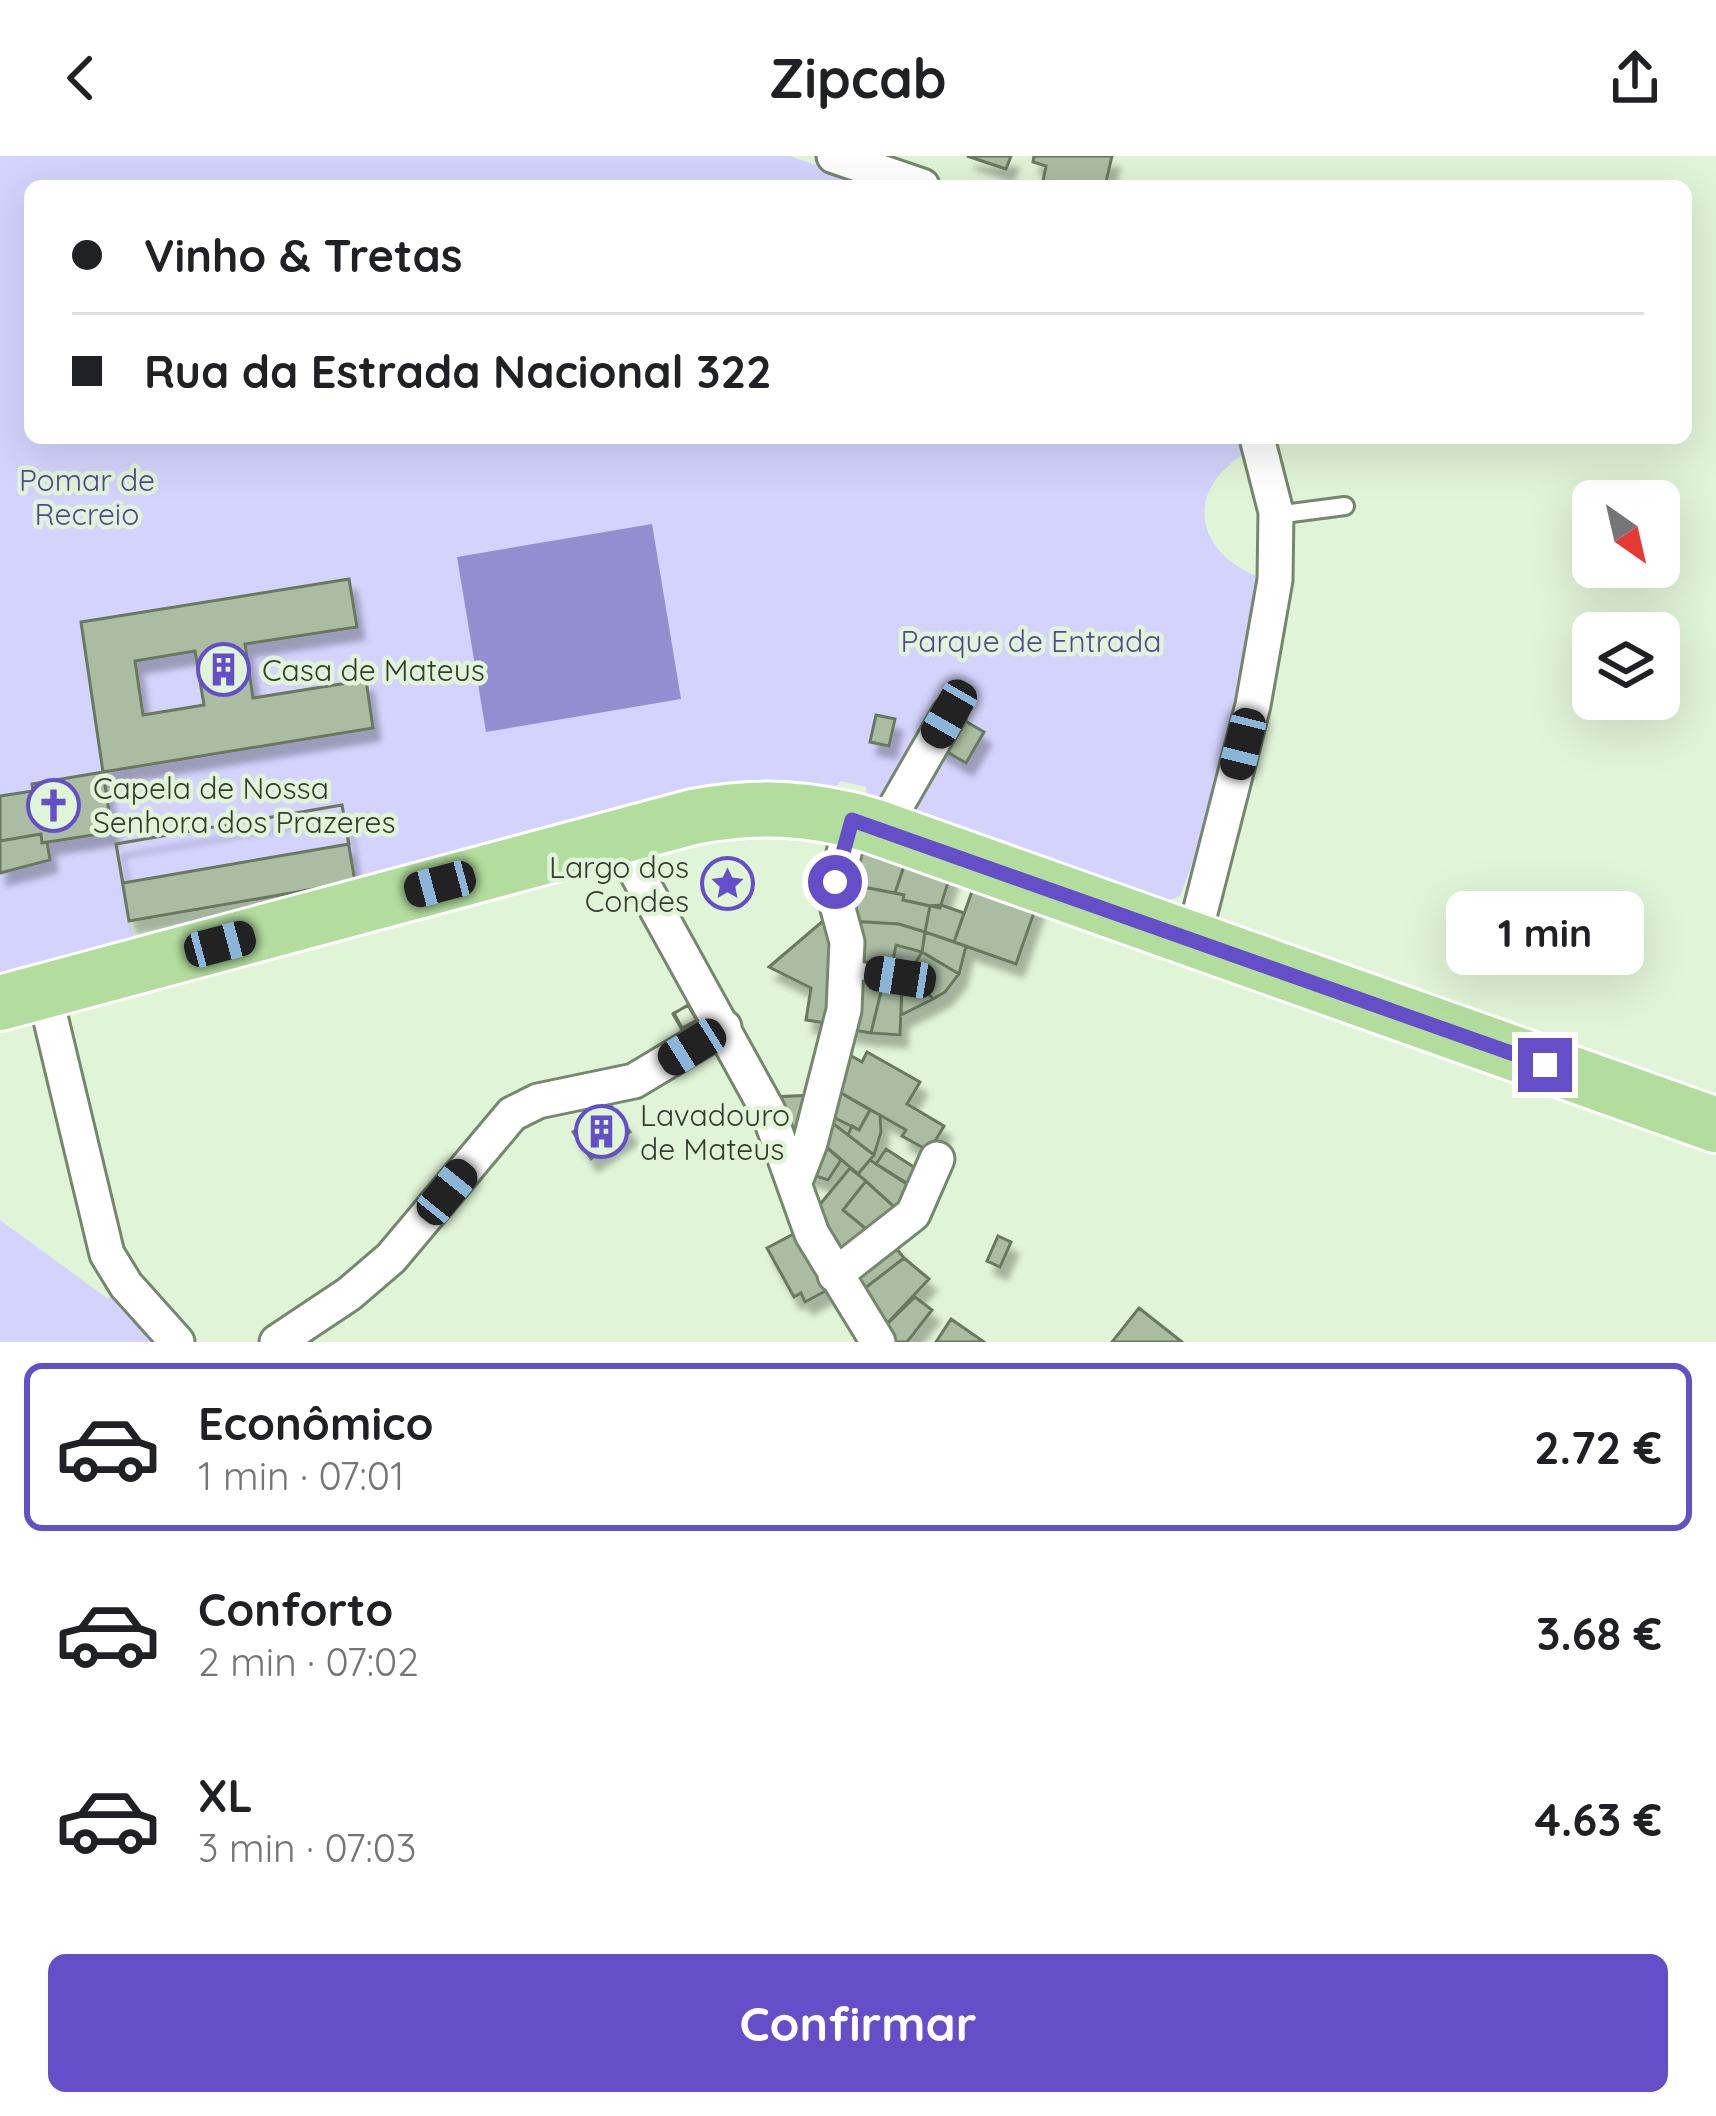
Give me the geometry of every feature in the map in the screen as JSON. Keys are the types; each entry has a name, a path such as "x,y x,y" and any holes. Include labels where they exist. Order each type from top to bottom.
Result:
{"main road":[{"path":"22,997 693,818 757,807 806,810 868,825 1716,1125"}],"street":[{"path":"834,156 904,180"},
{"path":"1193,940 1262,660 1275,580 1276,515 1258,444"},
{"path":"794,1184 808,1151 839,1030 848,942 834,894 868,825 949,714"},
{"path":"616,837 778,1133 812,1234 878,1342"},
{"path":"22,997 107,1254 120,1277 177,1342"},
{"path":"277,1342 349,1294 391,1258 512,1114 538,1101 634,1081 724,1027"},
{"path":"835,1275 913,1214 937,1159"}],"lane":[{"path":"1276,515 1345,506"},
{"path":"847,969 900,977"}],"green space":[{"path":"0,156 789,156 860,180 24,180 24,444 1241,444 1245,453 1212,486 1205,522 1223,554 1262,578 1207,825 1180,896 1156,905 867,801 866,787 841,781 831,792 130,921 135,945 0,980"},
{"path":"0,1220 107,1298 127,1295 170,1342 0,1342"}],"shaded area":[{"path":"652,524 681,699 486,732 457,557"}],"building":[{"path":"967,156 1011,156 1006,169"},
{"path":"1034,156 1112,156 1106,180 1043,180 1046,166 1033,162"},
{"name":"Casa de Mateus","path":"349,579 357,627 245,644 253,698 366,680 373,728 103,772 81,622","holes":["195,651 204,705 143,715 135,661"]},
{"path":"876,715 895,719 889,746 870,742"},
{"path":"955,715 984,732 966,763 937,746"},
{"name":"Capela de Nossa Senhora dos Prazeres","path":"103,772 112,832 42,843 41,834 0,841 0,796 33,791 32,784"},
{"path":"342,805 349,844 123,883 116,844"},
{"path":"342,805 355,882 129,921 116,844"},
{"path":"41,834 50,860 0,873 0,841"},
{"path":"864,842 907,857 895,893 848,884"},
{"path":"907,857 951,873 940,908 903,900 904,895 895,893"},
{"path":"975,883 1037,904 1016,964 954,942"},
{"path":"848,884 904,895 903,900 930,906 925,932 899,924 850,921"},
{"path":"930,906 964,913 954,942 925,932"},
{"path":"824,920 846,946 833,1024 806,1020 811,988 769,967"},
{"path":"850,921 899,924 925,932 922,952 896,945 891,972 858,967"},
{"path":"925,932 966,946 959,974 922,952"},
{"path":"922,952 959,974 933,999 910,972"},
{"path":"910,972 933,999 901,1015 902,982"},
{"path":"856,975 884,979 871,1033 847,1029"},
{"path":"884,979 902,982 900,1035 871,1033"},
{"path":"688,1005 700,1026 685,1035 673,1014"},
{"path":"689,1005 697,1020 682,1028 674,1013"},
{"path":"867,1052 920,1082 907,1104 944,1126 929,1151 902,1136 906,1130 829,1086 848,1054 862,1062"},
{"path":"829,1086 870,1110 859,1130 821,1111"},
{"path":"817,1095 808,1135 788,1137 769,1097"},
{"name":"Lavadouro de Mateus","path":"611,1106 630,1132 591,1159 573,1132"},
{"path":"870,1110 880,1115 874,1155 848,1135 852,1126 859,1130"},
{"path":"830,1121 874,1155 858,1174 816,1138"},
{"path":"816,1138 841,1160 828,1180 804,1172"},
{"path":"886,1149 926,1175 916,1190 876,1164"},
{"path":"870,1160 919,1191 903,1215 858,1174"},
{"path":"850,1168 866,1181 843,1210 871,1233 835,1263 812,1214"},
{"path":"866,1181 903,1215 871,1233 843,1210"},
{"path":"801,1230 833,1287 805,1302 801,1293 794,1297 767,1248"},
{"path":"998,1236 1011,1242 1000,1267 987,1261"},
{"path":"887,1237 904,1258 860,1292 843,1271"},
{"path":"904,1258 929,1279 881,1330 860,1292"},
{"path":"915,1297 932,1310 907,1342 888,1342 881,1330"},
{"path":"1139,1308 1182,1342 1112,1342"},
{"path":"951,1319 984,1342 936,1342"}],"place":[{"name":"Casa de Mateus","path":"223,670"},
{"name":"Capela de Nossa Senhora dos Prazeres","path":"54,805"},
{"name":"Largo dos Condes","path":"728,884"},
{"name":"Lavadouro de Mateus","path":"601,1132"}],"route":[{"path":"835,882 852,820 1545,1065"}],"park label":[{"name":"Pomar de Recreio","path":"87,497"},
{"name":"Parque de Entrada","path":"1031,641"}]}
